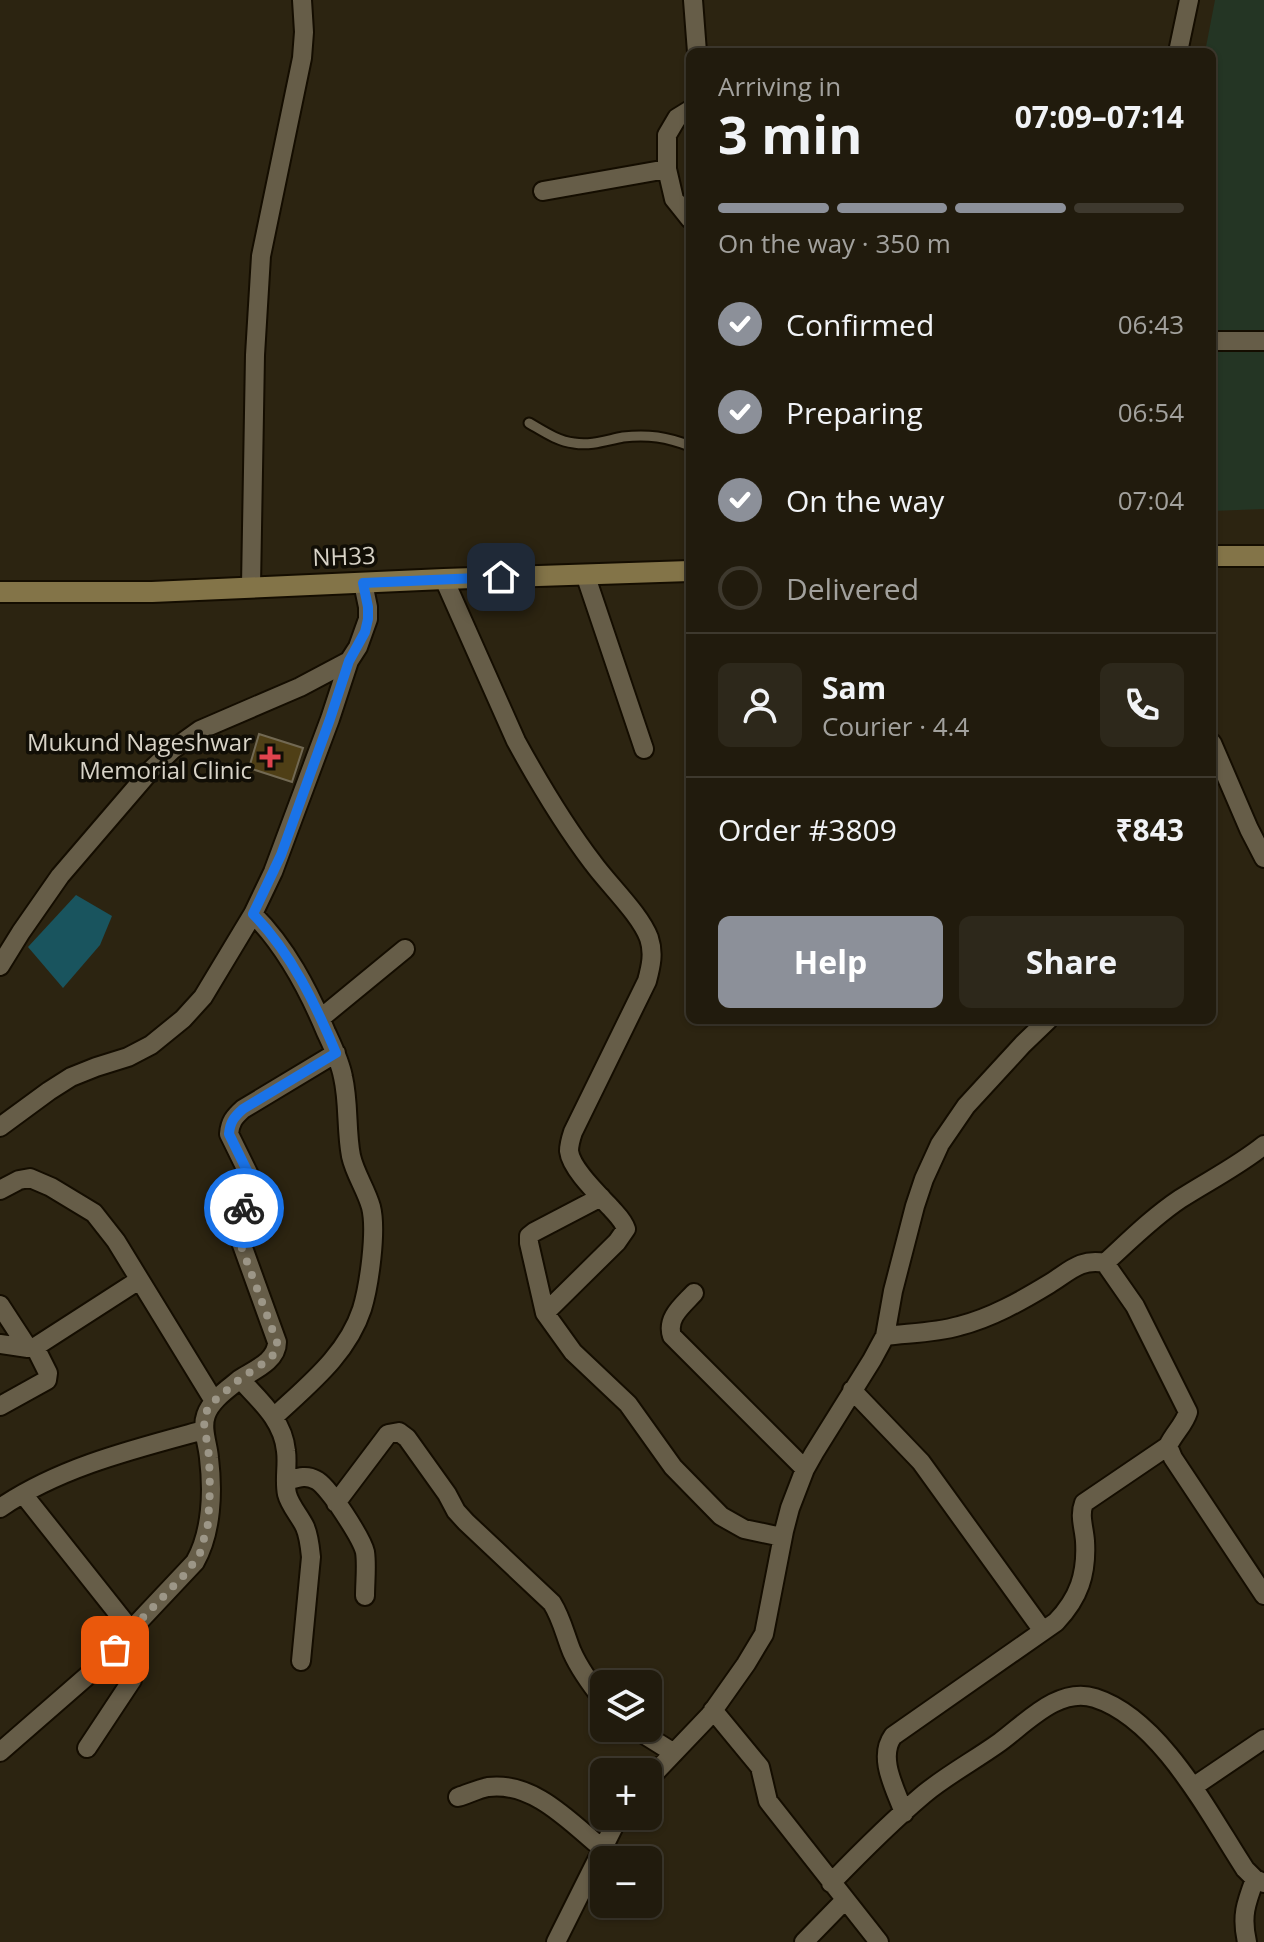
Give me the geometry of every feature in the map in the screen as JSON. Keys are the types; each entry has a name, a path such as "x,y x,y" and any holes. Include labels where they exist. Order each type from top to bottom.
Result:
{"main road":[{"path":"1216,556 1264,556"},
{"name":"NH33","path":"0,592 138,592 686,571"}],"street":[{"path":"251,586 255,355 261,256 302,58 302,0"},
{"path":"693,0 697,48"},
{"path":"1179,48 1189,0"},
{"path":"686,112 677,118 667,135 667,169 674,199 686,214"},
{"path":"543,191 667,169"},
{"path":"1216,341 1264,341"},
{"path":"585,574 644,749"},
{"path":"444,579 530,767 592,862 643,924 652,951 647,981 573,1132 569,1153 601,1197 624,1222 626,1229 617,1242 545,1313"},
{"path":"0,1127 71,1077 128,1057 167,1033 203,997 253,914 281,855 349,661 358,647 368,619 363,583"},
{"path":"0,966 60,876 143,779 172,750 200,730 300,687 349,661"},
{"path":"1216,752 1264,858"},
{"path":"253,914 288,958 336,1053 344,1079 352,1160 371,1207 369,1274 361,1311 341,1350 329,1365 274,1417"},
{"path":"321,1018 405,949"},
{"path":"662,1765 713,1710 764,1634 790,1508 805,1469 885,1336 915,1206 940,1144 966,1106 1044,1024"},
{"path":"0,1752 113,1652 188,1571 200,1553 208,1524 210,1490 204,1430 206,1412 214,1401 271,1358 277,1349 234,1227 235,1214 255,1204 259,1195 232,1142 230,1125 243,1109 336,1053"},
{"path":"1105,1263 1161,1213 1264,1145"},
{"path":"0,1190 30,1178 94,1213 116,1241 214,1401"},
{"path":"601,1197 529,1236 545,1313 573,1352 628,1404 673,1467 707,1503 734,1525 756,1533 782,1537"},
{"path":"885,1336 958,1327 998,1312 1081,1264 1105,1263 1135,1306 1188,1412 1185,1423 1173,1435 1168,1446 1084,1503 1081,1511 1085,1550 1078,1591 1068,1609 1056,1622 893,1736 888,1743 888,1768 904,1813"},
{"path":"0,1344 32,1348 139,1280"},
{"path":"694,1293 671,1321 669,1329 672,1336 805,1469"},
{"path":"0,1305 48,1373 47,1380 0,1406"},
{"path":"240,1379 279,1425 286,1451 287,1493 306,1529 311,1557 301,1661"},
{"path":"852,1390 921,1462 1043,1631"},
{"path":"0,1508 23,1494 110,1457 204,1430"},
{"path":"336,1503 388,1434 399,1432 407,1438 456,1511 552,1603 560,1615 572,1652 590,1682"},
{"path":"1168,1446 1264,1595"},
{"path":"286,1481 304,1476 324,1485 360,1538 365,1554 365,1596"},
{"path":"23,1494 131,1630"},
{"path":"87,1748 132,1680 132,1674 113,1652"},
{"path":"831,1883 923,1795 942,1781 1048,1706 1077,1695 1093,1697 1128,1715 1163,1748 1193,1787 1245,1869 1259,1881 1244,1910 1243,1926 1247,1942"},
{"path":"713,1710 760,1767 768,1801 879,1942"},
{"path":"1193,1787 1264,1739"},
{"path":"656,1742 674,1753"},
{"path":"458,1797 487,1787 532,1794 599,1846"},
{"path":"556,1942 590,1875"},
{"path":"804,1942 845,1900"}],"lane":[{"path":"529,423 550,435 577,444 657,436 686,445"}],"green space":[{"path":"1215,0 1264,0 1264,509 1216,511 1216,48 1206,48"}],"water":[{"path":"76,895 112,916 100,945 63,988 28,947"}],"building":[{"path":"259,734 303,748 292,782 249,768"}],"way so far":[{"path":"115,1650 188,1571 200,1553 208,1524 210,1490 204,1423 206,1412 214,1401 271,1358 277,1349 234,1227 235,1214 244,1208"}],"place":[{"name":"Mukund Nageshwar Memorial Clinic","path":"270,757"}],"route":[{"path":"244,1208 255,1204 259,1195 229,1134 233,1118 336,1053 299,976 279,944 253,914 281,855 349,661 365,632 368,607 363,583 501,577"}]}
